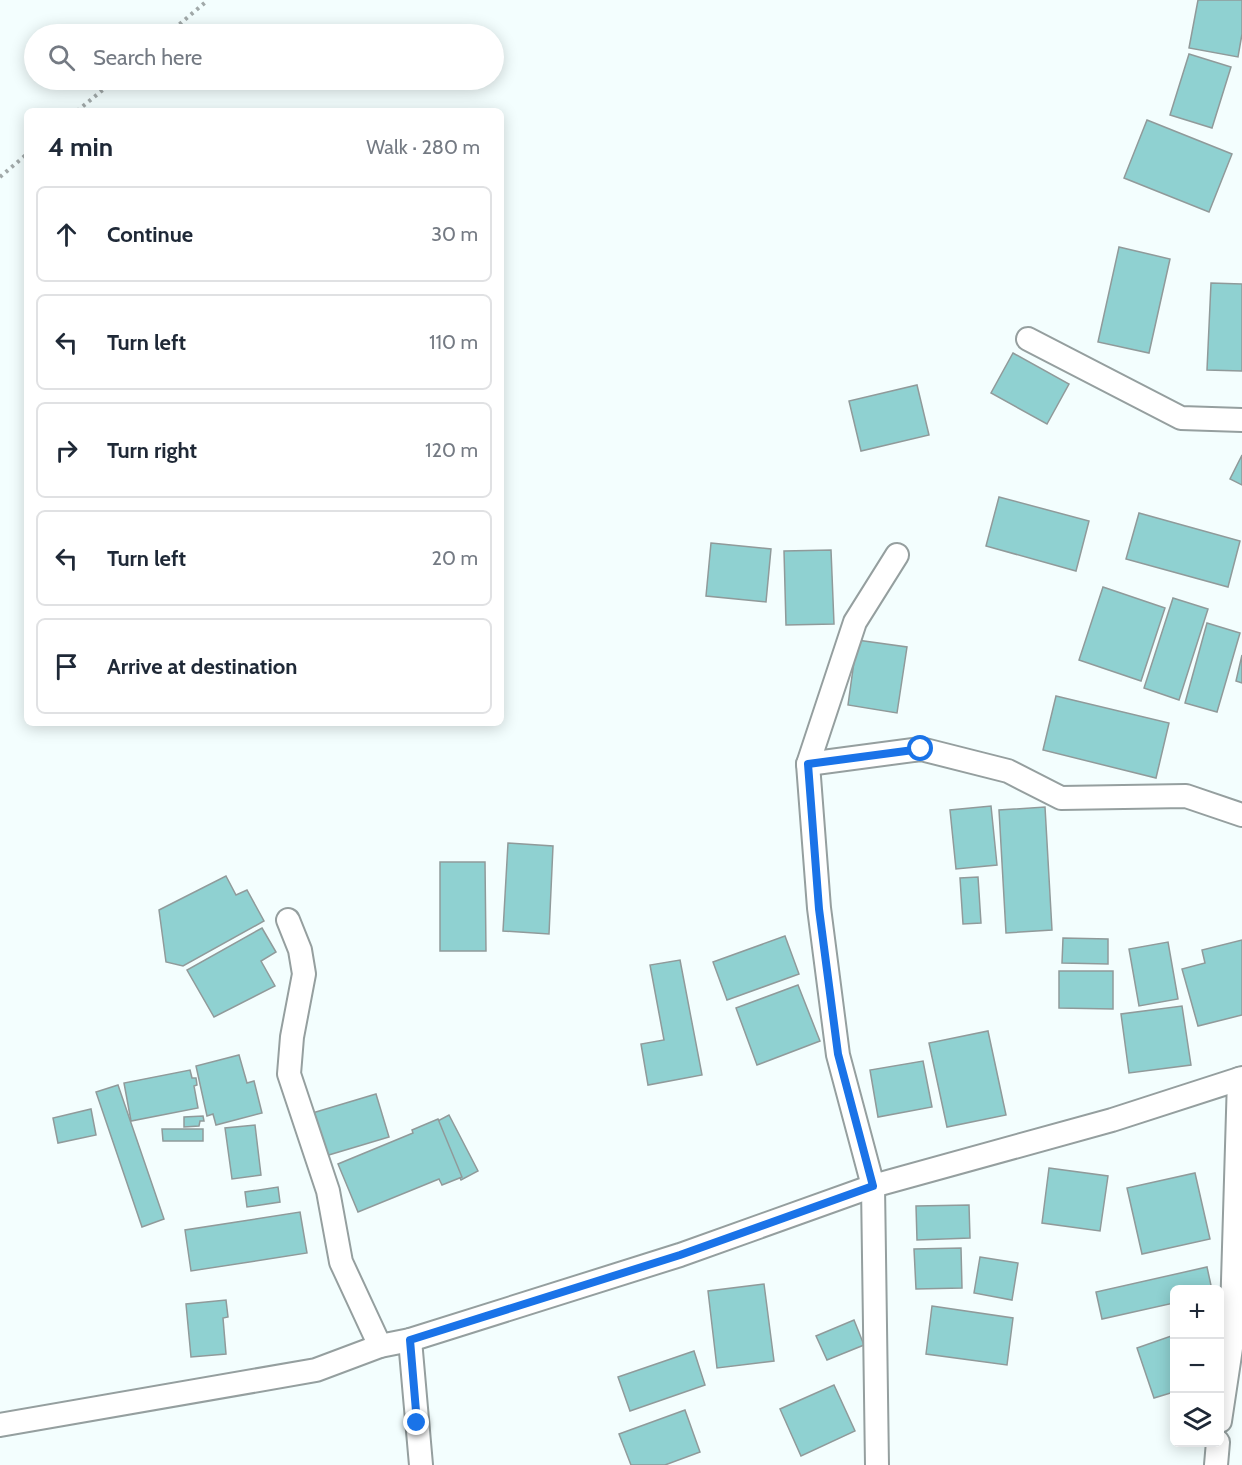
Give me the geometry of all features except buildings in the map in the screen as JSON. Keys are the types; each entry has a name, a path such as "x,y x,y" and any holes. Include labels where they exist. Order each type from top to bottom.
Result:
{"street":[{"path":"1028,339 1181,418 1242,420"},
{"path":"877,1465 873,1186 838,1054 819,909 808,764 855,622 897,555"},
{"path":"808,764 921,749 1008,771 1061,798 1186,796 1242,815"},
{"path":"288,920 300,950 304,974 292,1037 289,1074 328,1191 341,1262 380,1346"},
{"path":"0,1425 316,1370 380,1346 410,1340 680,1255 873,1186 1112,1120 1240,1079 1237,1348 1224,1404"},
{"path":"410,1340 421,1465"},
{"path":"1216,1465 1218,1447"}],"path":[{"path":"180,24 208,0"},
{"path":"81,108 103,90"},
{"path":"0,177 24,157"}],"route":[{"path":"417,1423 410,1340 680,1255 873,1186 838,1054 819,909 808,764 921,749"}]}
